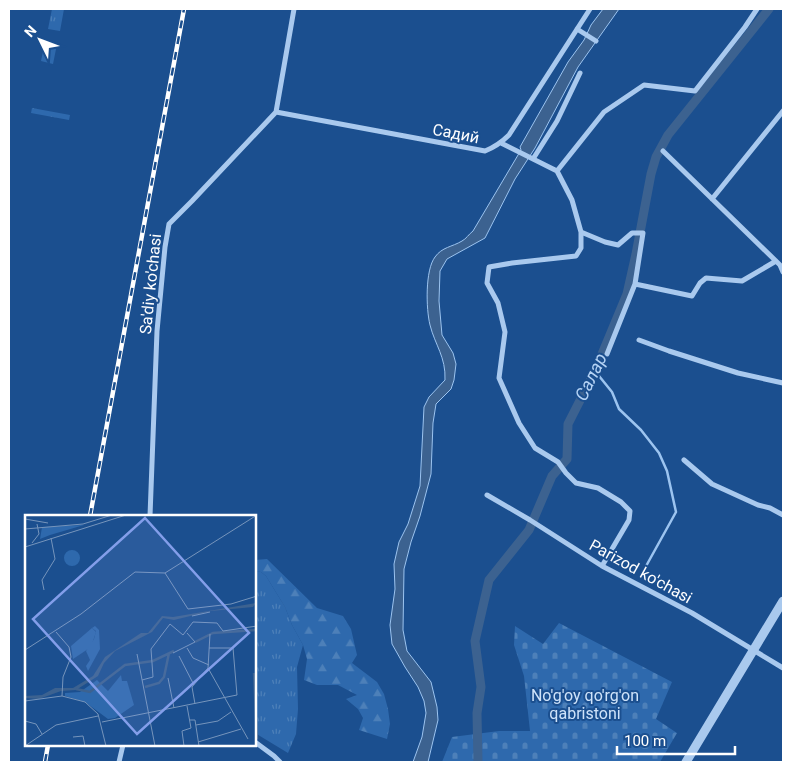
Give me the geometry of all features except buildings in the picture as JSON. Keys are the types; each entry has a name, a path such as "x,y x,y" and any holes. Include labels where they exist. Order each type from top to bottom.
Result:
{"street":[{"path":"276,112 294,9"},
{"name":"Садий","path":"276,112 485,152 501,143 514,127 590,9"},
{"path":"557,171 604,112 644,85 695,91 757,9"},
{"path":"577,29 596,41"},
{"path":"532,159 557,121 580,73"},
{"path":"712,199 783,111"},
{"name":"Sa'diy ko'chasi","path":"150,515 157,331 169,224 206,188 276,112"},
{"path":"501,143 557,171 572,200 581,232 581,248 576,256 489,267 488,283 498,303 505,332 499,378 519,423 535,448 558,462 576,483 598,488 621,502 630,511 629,520 602,566"},
{"path":"663,151 780,265 783,272"},
{"path":"581,232 618,245 632,233 643,233 635,284 607,354"},
{"path":"635,284 692,296 700,283 706,278 742,281 776,261"},
{"path":"639,340 738,373 783,383"},
{"path":"684,460 712,484 783,515"},
{"name":"Parizod ko'chasi","path":"488,496 530,520 602,566 692,613 783,668"},
{"path":"686,762 783,601"},
{"path":"256,743 280,762"},
{"path":"120,762 123,746"}],"green space":[{"path":"52,9 64,9 60,31 48,29"},
{"path":"45,42 57,44 53,64 41,61"},
{"path":"32,108 70,115 69,120 31,113"},
{"path":"267,559 317,608 343,616 351,629 357,655 352,663 377,682 384,694 390,724 387,739 359,730 363,718 358,709 346,699 357,695 338,685 317,685 304,680 307,659 303,645 285,607 266,576 256,571 256,560"},
{"path":"256,571 266,576 285,607 303,645 297,667 298,709 296,734 288,753 256,734"},
{"name":"No'g'oy qo'rg'on qabristoni","path":"559,623 672,682 656,719 677,733 660,762 442,762 452,737 499,731 530,731 524,676 514,645 515,626 543,644"}],"shaded area":[{"path":"603,9 619,9 578,67 535,148 515,179 485,238 447,259 440,271 439,301 442,335 453,353 456,364 451,389 436,404 433,423 431,474 404,569 403,630 407,651 431,682 438,720 428,762 413,762 422,737 426,713 424,701 418,687 392,644 390,625 395,589 394,564 399,542 408,524 420,486 424,407 429,397 445,380 444,365 429,318 427,290 429,271 438,254 463,240 473,231 521,150 520,147 568,62"}],"waterway":[{"name":"Салар","path":"478,762 477,713 481,687 475,641 489,580 529,530 552,476 567,459 568,424 595,371 627,294 656,157 668,135 769,9"},
{"path":"595,371 612,392 619,409 641,430 659,453 667,471 676,512 640,577"}],"railway":[{"path":"90,515 184,9"},
{"path":"45,762 48,746"}]}
